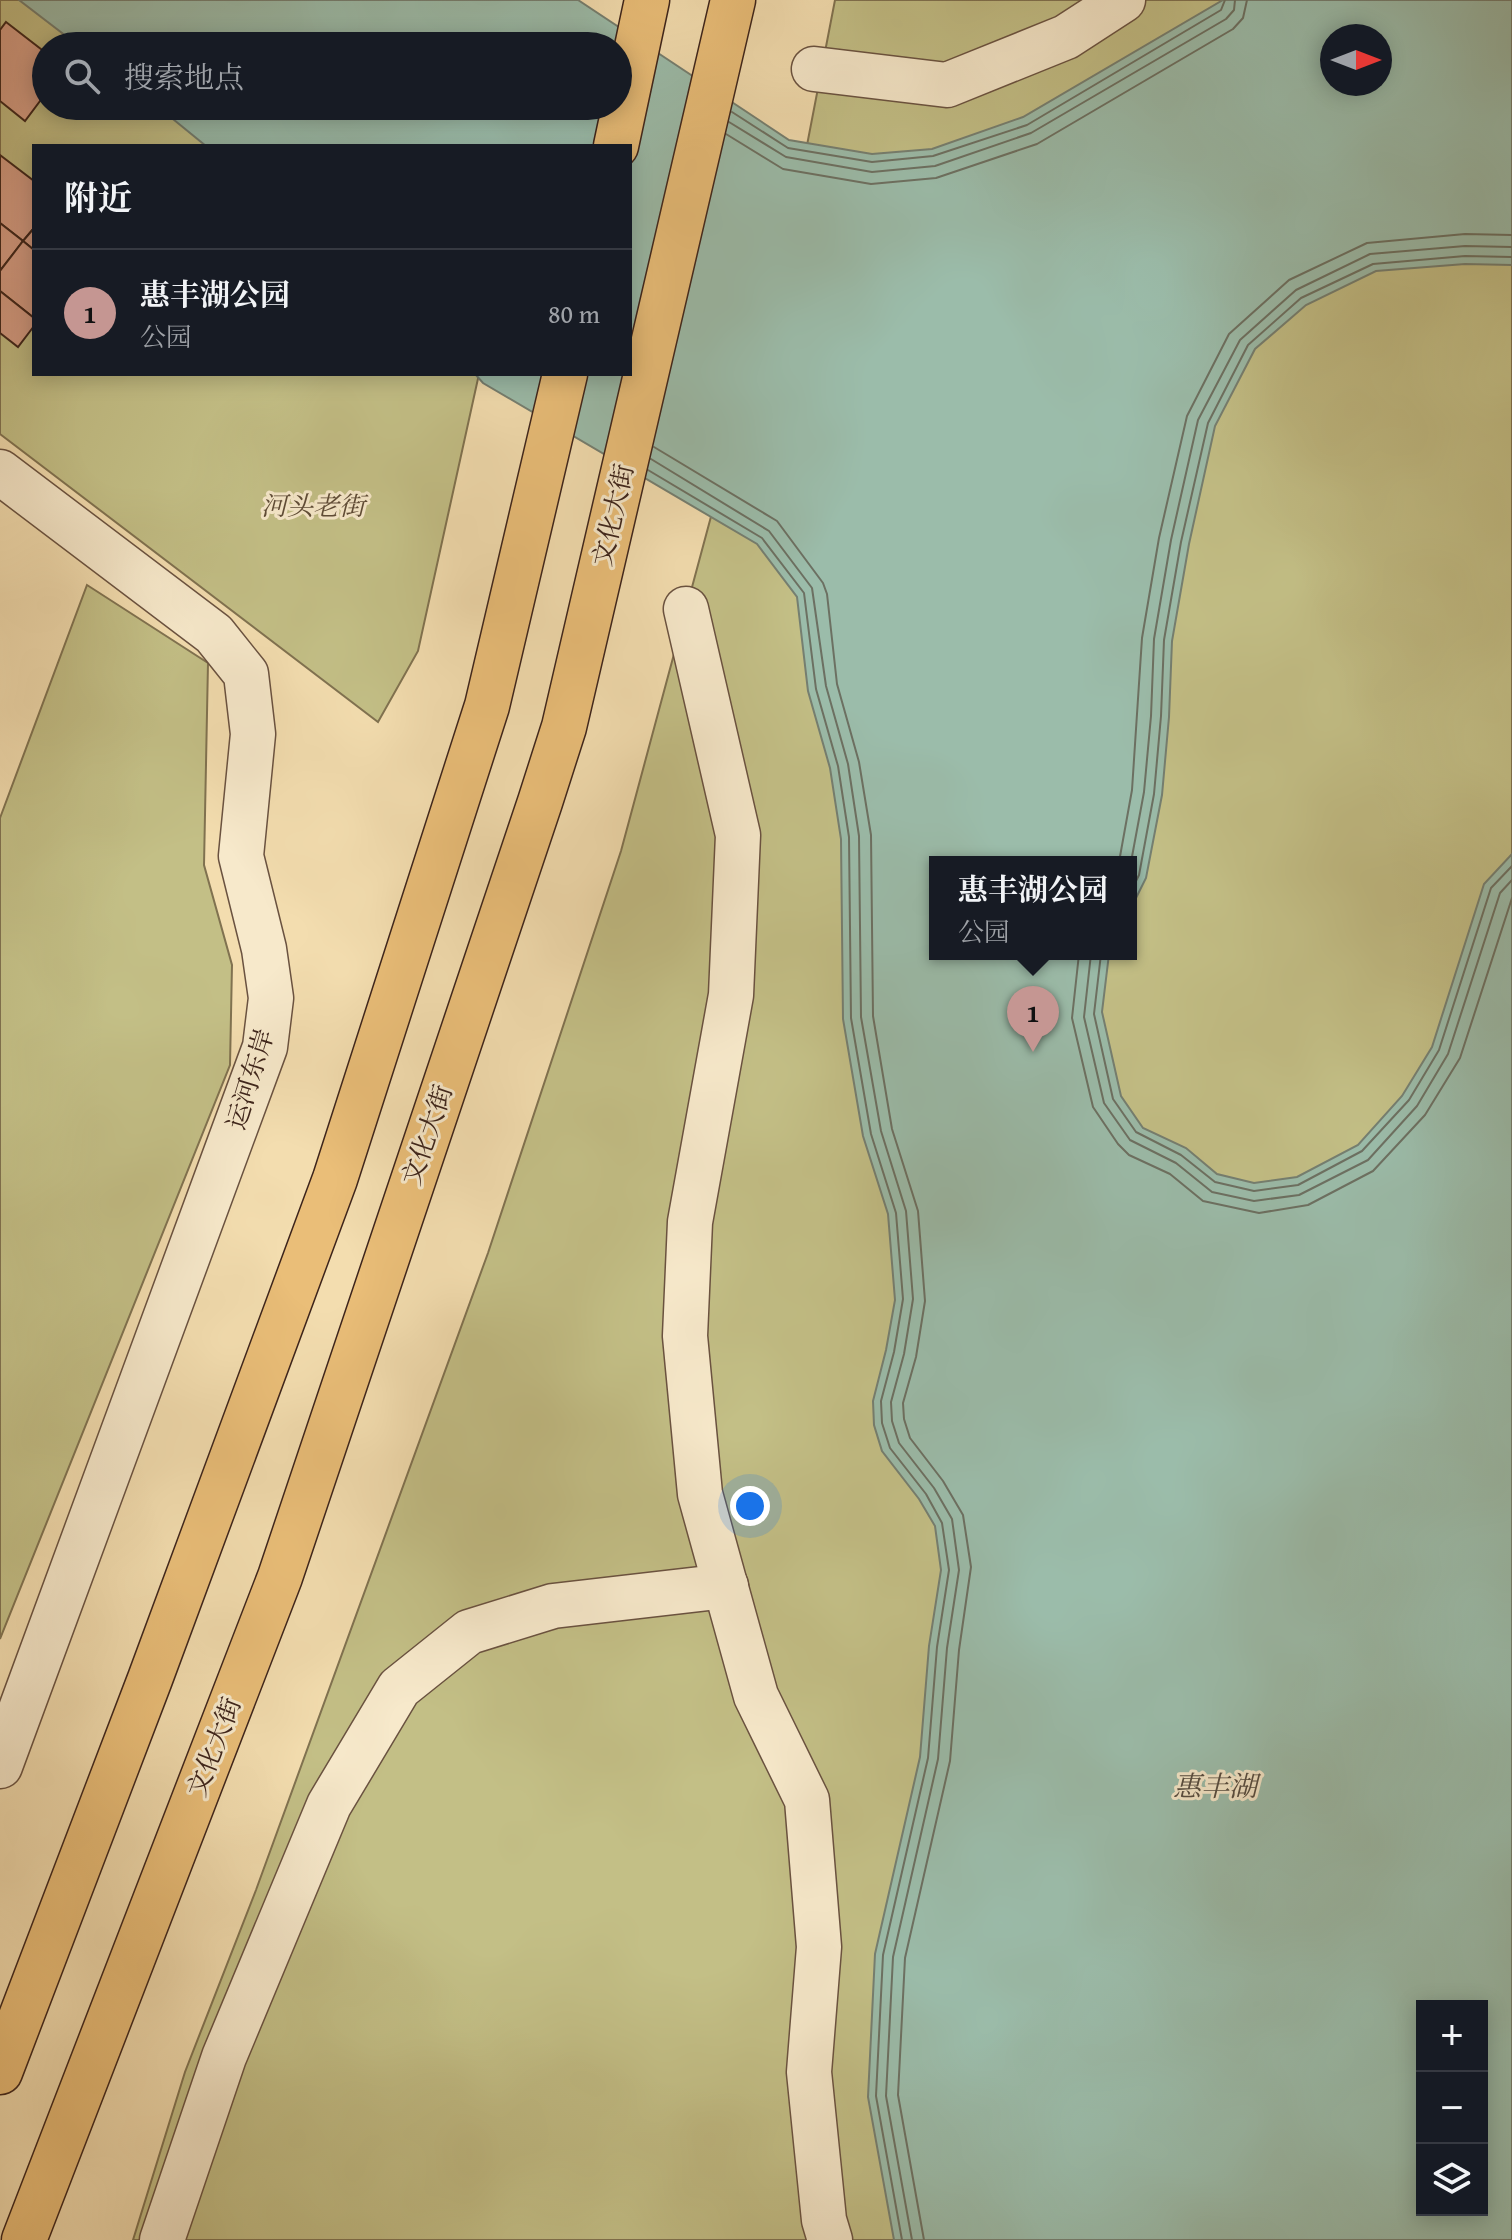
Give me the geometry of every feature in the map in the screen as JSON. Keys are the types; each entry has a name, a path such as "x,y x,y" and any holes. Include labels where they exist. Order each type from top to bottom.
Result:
{"main road":[{"path":"632,71 647,0"},
{"name":"文化大街","path":"24,2240 280,1577 564,727 733,0"},
{"path":"616,144 622,120"},
{"path":"0,2072 150,1679 335,1179 487,706 565,376"}],"street":[{"path":"814,69 947,85 1066,37 1123,0"},
{"name":"运河东岸","path":"0,472 214,634 246,674 253,734 241,856 264,949 271,998 265,1047 0,1766"},
{"path":"686,609 738,835 731,995 690,1222 685,1336 700,1494 756,1696 807,1800 819,1947 809,2072 824,2220 830,2240"},
{"path":"162,2240 224,2057 329,1805 399,1688 469,1632 553,1606 726,1586"}],"green space":[{"name":"河头老街","path":"0,0 561,0 554,32 32,32 32,120 534,120 529,144 32,144 32,376 479,376 418,651 378,722 0,434"},
{"path":"835,0 1512,0 1512,2240 133,2240 185,2072 256,1890 488,1253 621,851 797,197"},
{"path":"87,585 208,663 204,865 232,965 230,1065 0,1639 0,818"}],"water":[{"name":"惠丰湖","path":"19,0 578,0 626,32 61,32"},
{"name":"惠丰湖","path":"1223,0 1512,0 1512,265 1465,264 1376,271 1306,305 1255,349 1215,426 1172,641 1162,795 1146,878 1137,896 1137,856 929,856 929,960 1108,960 1102,1012 1121,1096 1143,1128 1186,1148 1217,1174 1254,1183 1297,1177 1358,1145 1402,1096 1432,1047 1484,884 1512,854 1512,2240 894,2240 868,2097 875,1954 920,1757 929,1646 941,1570 935,1526 919,1499 882,1451 874,1425 873,1401 895,1300 888,1214 863,1136 843,1019 841,839 830,768 808,691 797,597 757,544 483,383 477,376 632,376 632,144 204,144 174,120 632,120 632,36 789,140 872,154 932,149 1023,117"}],"building":[{"path":"6,22 32,42 32,112 25,121 0,101 0,30"},
{"path":"0,155 32,179 32,230 23,241 0,223"},
{"path":"0,223 23,241 0,271"},
{"path":"32,230 32,248 23,241"},
{"path":"23,241 32,248 32,316 0,291 0,271"},
{"path":"0,291 32,316 32,329 18,347 0,333"}],"place":[{"name":"惠丰湖公园","path":"1033,1052"}]}
